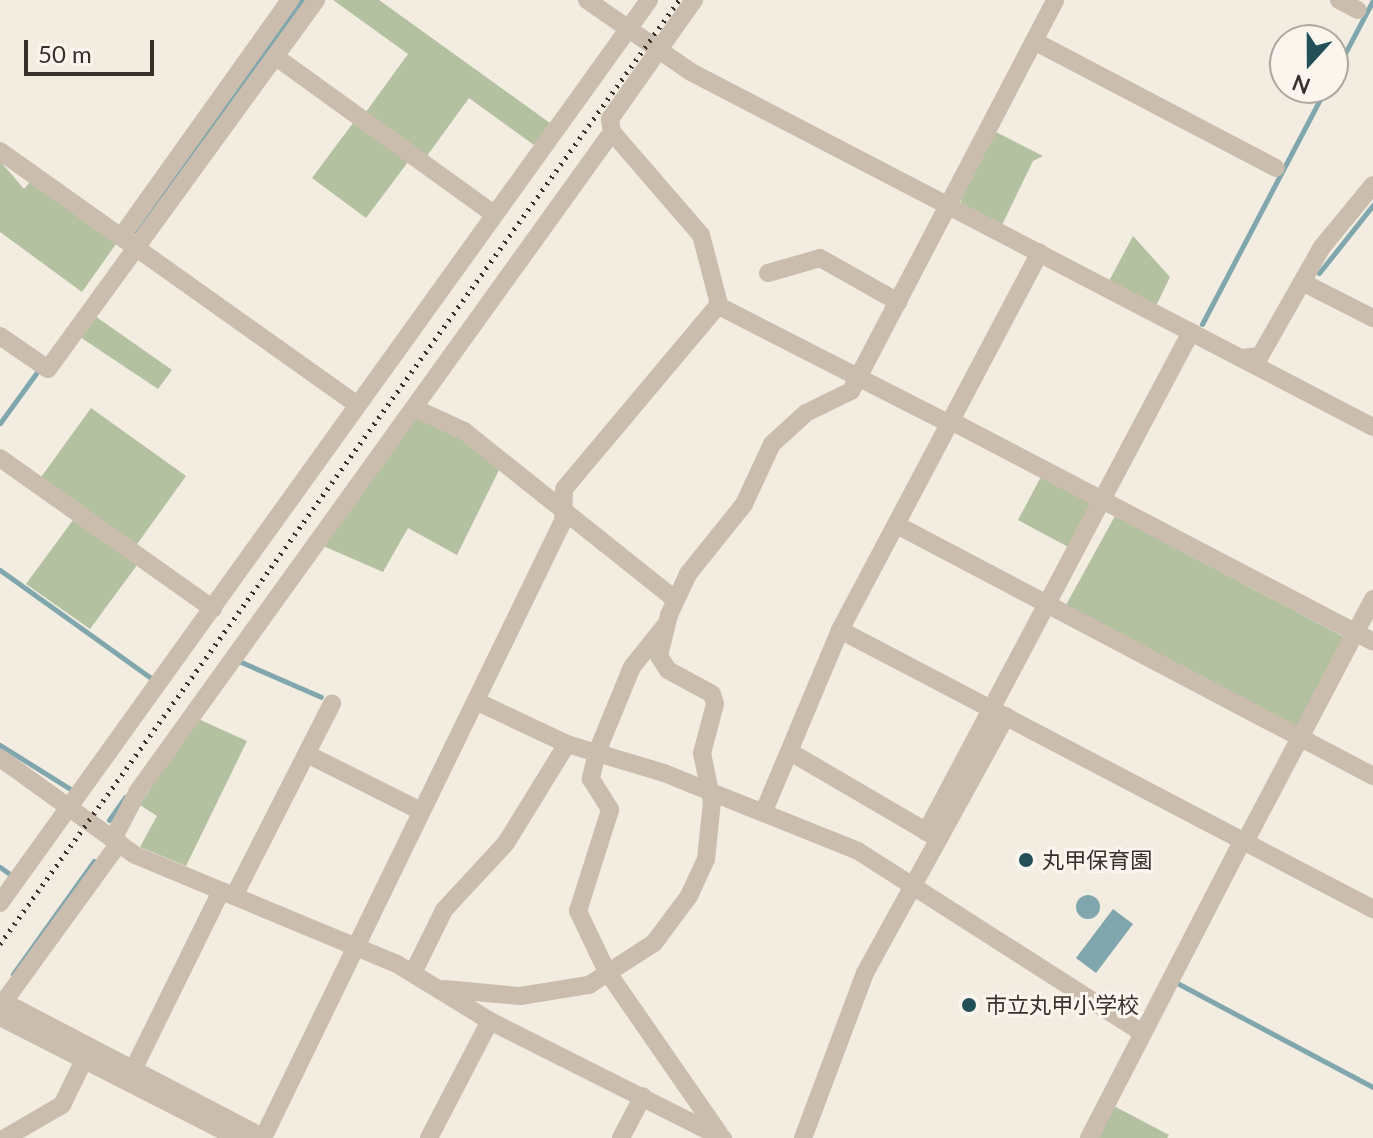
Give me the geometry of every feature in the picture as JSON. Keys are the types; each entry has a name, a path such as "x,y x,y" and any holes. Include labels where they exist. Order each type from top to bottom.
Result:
{"street":[{"path":"121,237 290,0"},
{"path":"0,336 48,369 316,0"},
{"path":"587,0 658,51 1373,427"},
{"path":"0,903 649,0"},
{"path":"1,1009 116,841 138,791 612,132 617,105 694,0"},
{"path":"444,989 561,994 609,976 654,943 702,876 708,790 702,753 712,694 668,670 659,656 664,627 676,600 744,504 772,444 806,413 851,391 1055,0"},
{"path":"1339,0 1358,10"},
{"path":"1034,41 1276,168"},
{"path":"276,57 494,214"},
{"path":"612,132 701,235 717,305"},
{"path":"0,151 357,405"},
{"path":"1241,358 1260,356 1302,282 1373,185"},
{"path":"764,811 792,753 840,630 1040,253"},
{"path":"768,273 820,258 898,302"},
{"path":"1302,282 1373,318"},
{"path":"717,305 1103,499 1373,642"},
{"path":"1,1009 133,1070 263,1138 352,946 478,702 562,510 564,489 717,305"},
{"path":"803,1138 865,973 914,883 934,836 999,712 1047,604 1191,332"},
{"path":"414,408 464,431 676,600"},
{"path":"0,458 213,609"},
{"path":"897,525 1373,776"},
{"path":"1089,1138 1141,1032 1373,599"},
{"path":"664,627 632,667 597,752 591,779 610,810 578,911 609,976 722,1136"},
{"path":"840,630 1373,909"},
{"path":"478,702 567,744 764,811 914,883 1141,1032"},
{"path":"133,1070 332,704"},
{"path":"413,973 444,910 506,843 567,744"},
{"path":"792,753 934,836"},
{"path":"307,754 421,811"},
{"path":"0,758 116,841 228,894 413,973 444,989 490,1021 722,1136"},
{"path":"1,1009 84,1060 237,1138"},
{"path":"429,1138 490,1021"},
{"path":"5,1138 62,1105 84,1060"},
{"path":"621,1138 643,1096"}],"green space":[{"path":"333,0 379,0 550,123 534,145 469,98 424,160 363,116 408,54"},
{"path":"356,119 411,158 366,218 312,178"},
{"path":"992,130 1043,156 1033,161 1002,225 962,204 959,193"},
{"path":"0,161 24,189 30,182 116,244 82,292 0,232"},
{"path":"1133,236 1170,277 1156,306 1109,281"},
{"path":"95,316 172,370 158,389 80,337"},
{"path":"91,408 186,476 135,547 39,480"},
{"path":"414,413 462,435 501,466 457,555 408,528 383,572 321,545"},
{"path":"1043,473 1095,501 1072,549 1018,520"},
{"path":"76,516 140,561 90,629 26,584"},
{"path":"1115,516 1346,638 1297,729 1066,605"},
{"path":"196,718 247,741 186,866 140,847 157,816 140,805"},
{"path":"1114,1106 1169,1135 1167,1138 1097,1138"}],"water":[{"path":"1088,895 1096,899 1100,907 1096,915 1088,919 1080,915 1076,907 1080,899"},
{"path":"1113,909 1133,924 1096,973 1076,958"}],"waterway":[{"path":"136,232 302,0"},
{"path":"1349,46 1373,0"},
{"path":"1202,324 1318,104"},
{"path":"1319,273 1373,205"},
{"path":"0,423 37,372"},
{"path":"0,570 151,678"},
{"path":"241,662 321,697"},
{"path":"0,745 72,790"},
{"path":"109,820 125,797"},
{"path":"13,974 94,861"},
{"path":"0,867 11,875"},
{"path":"1179,984 1373,1087"}],"railway":[{"path":"0,944 679,0"}],"place":[{"name":"丸甲保育園","path":"1026,860"},
{"name":"市立丸甲小学校","path":"969,1005"}]}
